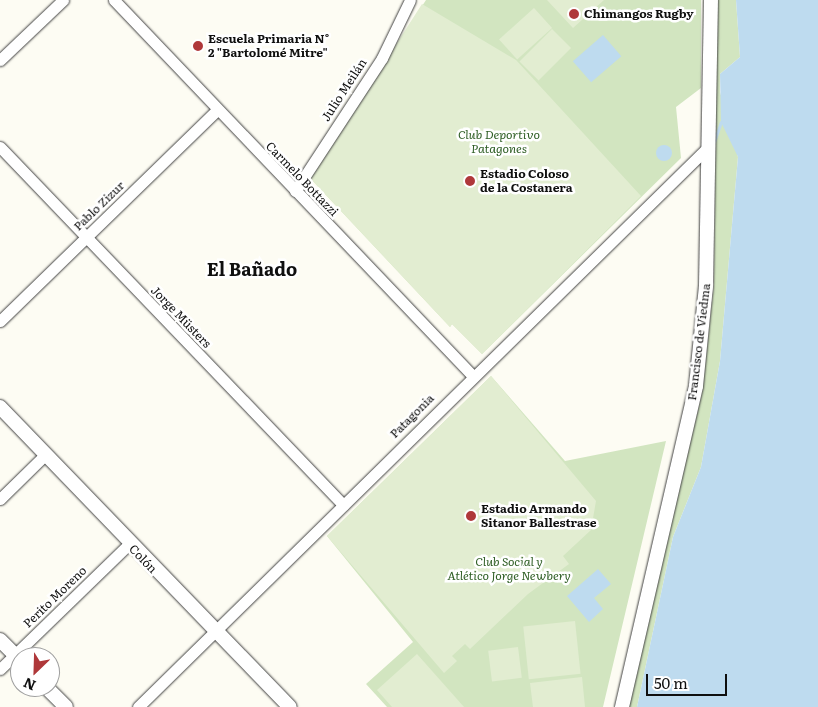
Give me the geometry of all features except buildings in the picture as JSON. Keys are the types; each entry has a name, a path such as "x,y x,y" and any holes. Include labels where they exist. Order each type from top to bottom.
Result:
{"street":[{"path":"0,60 64,0"},
{"name":"Carmelo Bottazzi","path":"114,0 472,375"},
{"name":"Julio Meilán","path":"295,191 382,58 410,0"},
{"name":"Francisco de Viedma","path":"622,707 696,386 706,285 711,0"},
{"name":"Pablo Zizur","path":"0,321 217,110"},
{"name":"Jorge Müsters","path":"0,147 343,505"},
{"name":"Patagonia","path":"138,707 472,375 708,147"},
{"name":"Colón","path":"0,407 214,632 290,707"},
{"path":"0,498 45,455"},
{"name":"Perito Moreno","path":"27,647 129,544"},
{"path":"0,640 10,650"},
{"path":"56,697 66,707"}],"green space":[{"name":"Estadio Coloso de la Costanera","path":"426,0 701,0 701,88 676,107 681,158 482,354 452,324 450,327 310,178"},
{"name":"Chimangos Rugby","path":"547,0 604,0 573,28"},
{"path":"717,0 736,0 740,57 720,74 720,92 738,157 720,361 701,467 673,537 637,707 628,707 702,393 714,285"},
{"name":"Estadio Coloso de la Costanera","path":"422,4 516,60 641,196 482,354 452,324 450,327 310,178"},
{"path":"534,8 552,28 517,60 499,39"},
{"path":"552,29 571,48 539,81 519,62"},
{"name":"Club Social y Atlético Jorge Newbery","path":"491,376 565,461 666,441 603,707 387,707 366,684 413,642 327,536"},
{"name":"Estadio Armando Sitanor Ballestrase","path":"491,376 596,501 591,530 563,556 569,564 528,594 470,649 465,644 452,656 457,661 444,673 327,536"},
{"path":"575,621 581,674 529,679 523,626"},
{"path":"518,647 522,678 492,681 488,651"},
{"path":"417,654 464,707 392,707 377,690"},
{"path":"582,677 585,707 533,707 530,683"}],"water":[{"path":"736,0 818,0 818,707 637,707 673,537 701,467 720,361 738,157 721,122 720,74 740,57"},
{"path":"603,35 621,56 591,82 573,61"},
{"path":"664,145 670,147 672,153 670,159 664,161 658,159 656,153 658,147"},
{"path":"598,569 611,584 594,598 603,609 589,622 567,596"}],"waterway":[{"path":"714,142 721,122"}],"place":[{"name":"Chimangos Rugby","path":"574,14"},
{"name":"Escuela Primaria N° 2 \"Bartolomé Mitre\"","path":"198,46"},
{"name":"Estadio Coloso de la Costanera","path":"470,181"},
{"name":"Estadio Armando Sitanor Ballestrase","path":"471,516"}],"district":[{"name":"El Bañado","path":"252,269"}],"park label":[{"name":"Club Deportivo Patagones","path":"499,142"}]}
